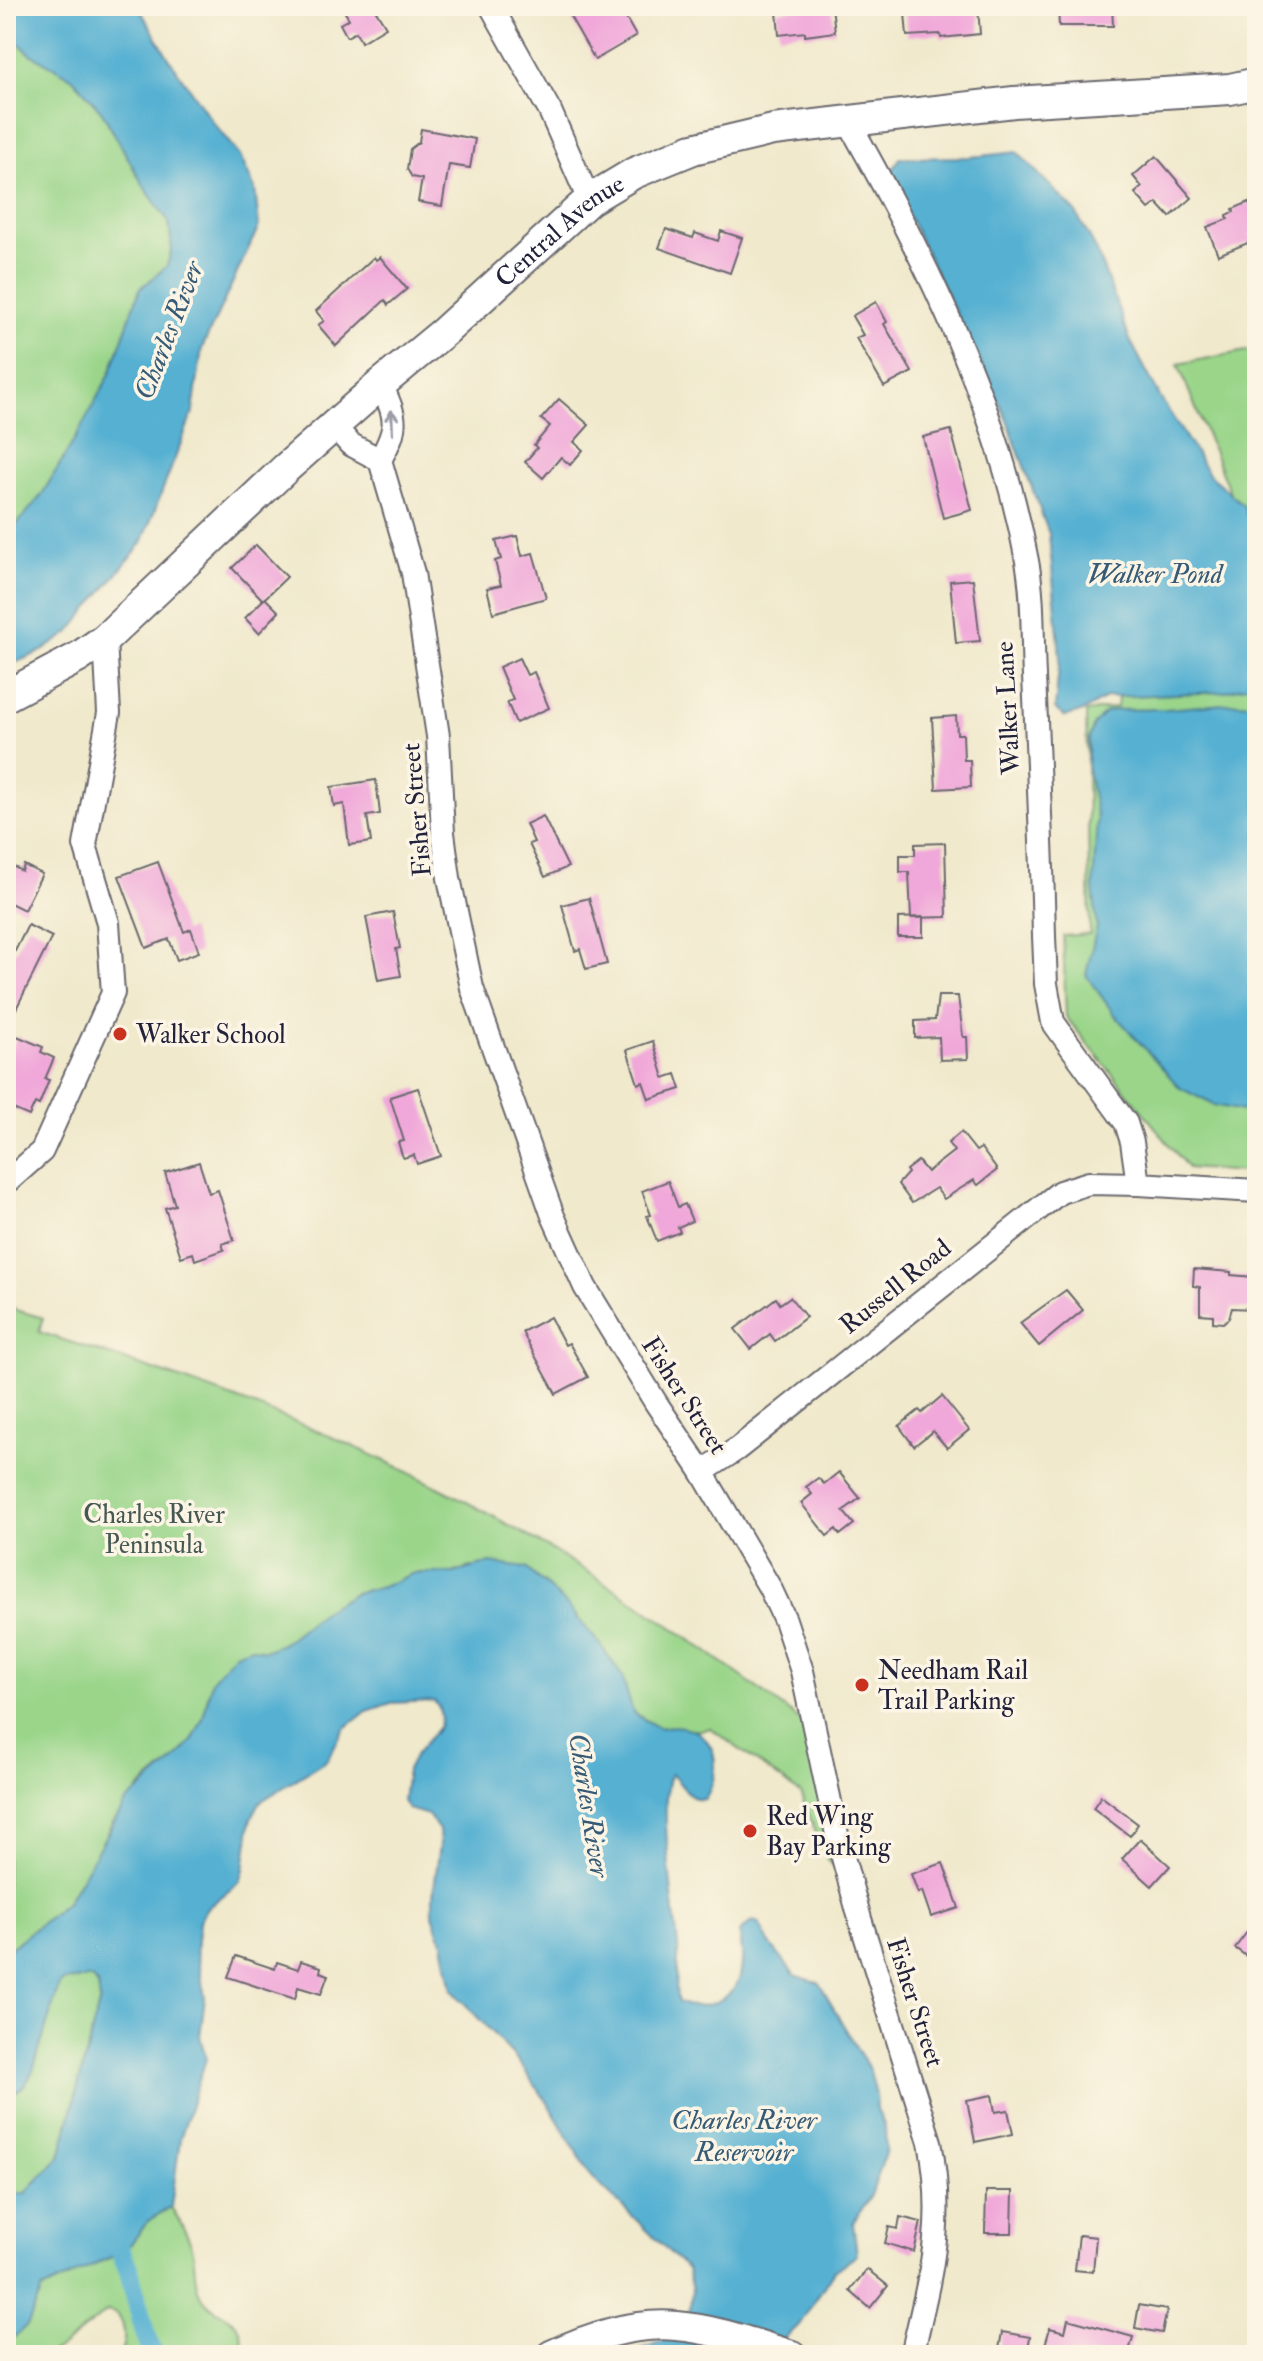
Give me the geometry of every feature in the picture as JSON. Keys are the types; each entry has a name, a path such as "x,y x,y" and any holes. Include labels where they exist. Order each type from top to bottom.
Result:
{"main road":[{"name":"Central Avenue","path":"6,696 39,680 105,639 334,426 444,332 589,200 634,173 693,149 773,130 1014,102 1230,89 1257,83"}],"street":[{"path":"491,6 550,111 589,200"},
{"name":"Walker Lane","path":"848,121 895,205 946,313 990,421 1014,502 1028,565 1046,984 1053,1022 1126,1123 1138,1184"},
{"path":"334,426 350,444 380,460 394,435 392,409 381,384"},
{"name":"Fisher Street","path":"380,460 415,588 438,736 442,821 449,878 472,988 553,1216 573,1262 599,1312 702,1472 770,1588 794,1646 842,1852 930,2142 938,2200 937,2237 912,2355"},
{"path":"6,1183 42,1151 113,993 108,923 85,845 109,713 105,639"},
{"name":"Russell Road","path":"702,1472 737,1449 1060,1192 1089,1183 1138,1184"},
{"path":"1138,1184 1257,1191"},
{"path":"551,2355 601,2335 674,2326 730,2337 792,2355"}],"green space":[{"path":"6,32 32,55 73,78 102,112 145,188 169,222 172,249 167,266 140,289 110,374 75,439 41,496 6,537"},
{"path":"1251,350 1257,353 1257,1173 1188,1168 1066,1017 1063,936 1090,934 1086,712 1117,707 1141,485 1237,510 1178,364"},
{"name":"Charles River Peninsula","path":"6,1307 43,1318 39,1332 240,1400 357,1448 477,1507 592,1574 648,1611 810,1728 845,1874 828,1861 800,1793 710,1728 659,1728 633,1712 622,1676 600,1644 543,1582 471,1567 453,1573 414,1573 382,1587 355,1593 325,1610 282,1644 222,1670 212,1680 203,1718 192,1741 178,1757 141,1787 111,1825 82,1881 67,1902 6,1952"},
{"path":"72,1978 91,1978 98,1986 100,2000 60,2157 25,2193 6,2194 6,2099 25,2085 33,2070 59,1985"},
{"path":"171,2207 193,2251 200,2294 206,2303 229,2318 240,2330 241,2355 119,2355 124,2343 124,2328 118,2316 107,2311 47,2355 6,2355 6,2345 27,2324 41,2290 126,2250 149,2220"}],"water":[{"name":"Charles River","path":"6,6 138,6 170,60 240,156 255,189 259,226 202,348 193,412 142,543 69,633 42,651 6,667 6,537 41,496 75,439 110,374 140,289 167,266 172,249 169,222 145,188 102,112 73,78 32,55 6,32"},
{"name":"Walker Pond","path":"1017,152 1075,211 1096,249 1130,340 1160,397 1209,474 1244,506 1257,557 1257,683 1222,692 1107,697 1065,717 1055,709 1060,656 1049,534 1005,415 889,176 900,158 971,157"},
{"path":"1257,704 1257,1114 1214,1105 1180,1088 1115,1015 1086,975 1097,926 1093,888 1097,819 1087,765 1089,739 1094,724 1106,712 1115,710"},
{"name":"Charles River Reservoir","path":"490,1563 526,1568 565,1603 622,1676 633,1713 659,1728 676,1726 690,1729 709,1744 715,1769 705,1799 694,1798 671,1774 667,1787 666,1830 678,1946 678,2002 705,2005 730,1992 741,1970 739,1932 753,1921 759,1923 769,1943 795,1975 819,1983 870,2071 877,2110 885,2126 886,2150 872,2193 853,2223 857,2254 834,2271 799,2325 767,2355 625,2355 675,2336 689,2315 692,2290 687,2269 591,2176 547,2102 515,2057 452,1990 443,1943 433,1915 439,1830 428,1815 408,1809 403,1801 407,1770 439,1726 439,1707 434,1701 391,1703 367,1711 344,1729 327,1760 260,1802 251,1819 240,1882 206,1909 199,1921 196,1950 205,1997 200,2036 206,2059 180,2139 171,2207 149,2220 126,2250 42,2290 28,2324 6,2345 6,2194 25,2193 60,2157 100,2000 98,1986 91,1978 63,1981 59,1985 33,2070 25,2085 6,2099 6,1952 67,1902 126,1802 192,1741 203,1718 212,1680 235,1653 251,1647 264,1651 282,1644 325,1610 355,1593 382,1587 414,1573 453,1573"}],"building":[{"path":"341,6 373,6 386,27 361,42 356,32 347,37 340,24 349,19"},
{"path":"564,6 619,6 636,36 595,60"},
{"path":"832,6 835,32 779,35 777,11"},
{"path":"1058,6 1112,6 1113,26 1059,26"},
{"path":"978,7 980,34 941,38 940,34 907,36 905,13"},
{"path":"421,129 475,139 470,168 449,165 442,206 418,202 422,179 412,177 407,169 410,149 419,142"},
{"path":"1156,156 1192,198 1170,217 1157,203 1149,209 1135,193 1142,187 1133,176"},
{"path":"1249,202 1257,221 1257,230 1250,233 1253,241 1218,255 1207,227 1228,219 1227,215 1234,212 1233,209"},
{"path":"666,229 693,238 695,233 718,241 721,231 742,238 730,273 659,248"},
{"path":"374,257 376,260 380,257 407,289 388,305 385,300 336,346 318,325 324,321 316,311"},
{"path":"876,302 887,322 884,324 912,372 884,387 856,338 863,335 852,316"},
{"path":"559,399 589,425 574,442 583,450 570,465 561,457 543,478 525,462 550,426 541,419"},
{"path":"951,430 972,510 943,518 923,437"},
{"path":"517,536 522,556 533,553 546,598 493,613 487,588 501,585 495,561 501,559 496,541"},
{"path":"256,545 287,577 263,600 232,568"},
{"path":"973,579 980,641 956,643 950,581"},
{"path":"265,598 279,612 259,633 245,618"},
{"path":"519,658 527,675 534,672 549,708 516,723 507,702 513,700 499,667"},
{"path":"956,716 957,734 963,734 964,760 970,760 971,787 936,789 932,718"},
{"path":"376,780 380,814 367,816 371,842 349,845 344,804 334,806 331,787"},
{"path":"543,816 568,867 545,877 529,844 534,842 526,824"},
{"path":"945,843 947,917 911,918 909,872 900,872 900,855 915,855 915,844"},
{"path":"158,862 184,932 191,929 199,952 177,960 169,939 146,948 119,876"},
{"path":"6,863 22,871 24,865 42,874 24,910 6,901"},
{"path":"589,898 607,964 586,969 580,949 575,951 562,905"},
{"path":"393,912 400,948 396,949 401,976 378,980 366,917"},
{"path":"923,917 923,937 898,937 898,918"},
{"path":"28,925 52,937 6,1029 6,969"},
{"path":"938,996 958,996 963,1037 967,1037 968,1059 940,1060 939,1037 915,1038 915,1021 935,1020"},
{"path":"17,1036 43,1047 41,1052 54,1058 39,1105 35,1103 29,1116 6,1106 6,1062"},
{"path":"653,1041 664,1078 676,1074 681,1089 649,1099 643,1082 638,1084 627,1050"},
{"path":"418,1088 441,1156 417,1164 414,1155 403,1158 398,1142 404,1141 390,1097"},
{"path":"961,1132 976,1151 981,1148 997,1170 978,1185 974,1180 944,1199 936,1188 912,1203 898,1184 908,1173 906,1170 918,1161 927,1172 954,1151 948,1143"},
{"path":"199,1162 209,1193 218,1190 234,1240 222,1244 224,1250 195,1260 193,1253 181,1257 165,1208 175,1205 165,1173"},
{"path":"668,1181 678,1207 685,1204 692,1221 678,1227 680,1232 657,1241 642,1191"},
{"path":"1194,1269 1254,1277 1252,1309 1232,1308 1229,1318 1223,1323 1213,1322 1213,1315 1200,1314 1200,1287 1193,1286"},
{"path":"1066,1290 1083,1310 1039,1346 1020,1323"},
{"path":"790,1297 806,1317 775,1341 770,1334 751,1349 735,1329 776,1298 780,1304"},
{"path":"550,1317 588,1377 556,1394 522,1332"},
{"path":"942,1396 969,1430 947,1448 933,1431 914,1446 899,1426 919,1410 922,1413"},
{"path":"839,1472 860,1498 843,1511 854,1524 840,1535 836,1529 827,1536 801,1503 812,1494 806,1487 818,1478 824,1484"},
{"path":"1101,1796 1138,1824 1130,1836 1093,1808"},
{"path":"1140,1839 1170,1866 1152,1886 1122,1859"},
{"path":"943,1863 959,1908 931,1917 922,1891 918,1893 911,1874"},
{"path":"1247,1932 1257,1939 1257,1964 1235,1948"},
{"path":"236,1956 275,1969 277,1962 298,1969 301,1961 321,1967 320,1972 328,1975 321,1994 298,1987 295,1999 228,1977"},
{"path":"992,2095 995,2112 1008,2110 1013,2134 975,2142 967,2100"},
{"path":"986,2191 1013,2191 1012,2233 985,2233"},
{"path":"900,2217 921,2222 914,2252 885,2243 889,2227 898,2229"},
{"path":"1079,2235 1096,2237 1093,2272 1075,2270"},
{"path":"867,2269 888,2286 870,2308 850,2291"},
{"path":"1139,2305 1167,2310 1162,2333 1135,2328"},
{"path":"1068,2319 1133,2337 1128,2355 1042,2355 1050,2328 1065,2332"},
{"path":"1002,2332 1030,2337 1027,2355 998,2355"}],"waterway":[{"path":"111,2227 129,2271 154,2355"}],"place":[{"name":"Walker School","path":"120,1034"},
{"name":"Needham Rail Trail Parking","path":"862,1685"},
{"name":"Red Wing Bay Parking","path":"750,1831"}]}
